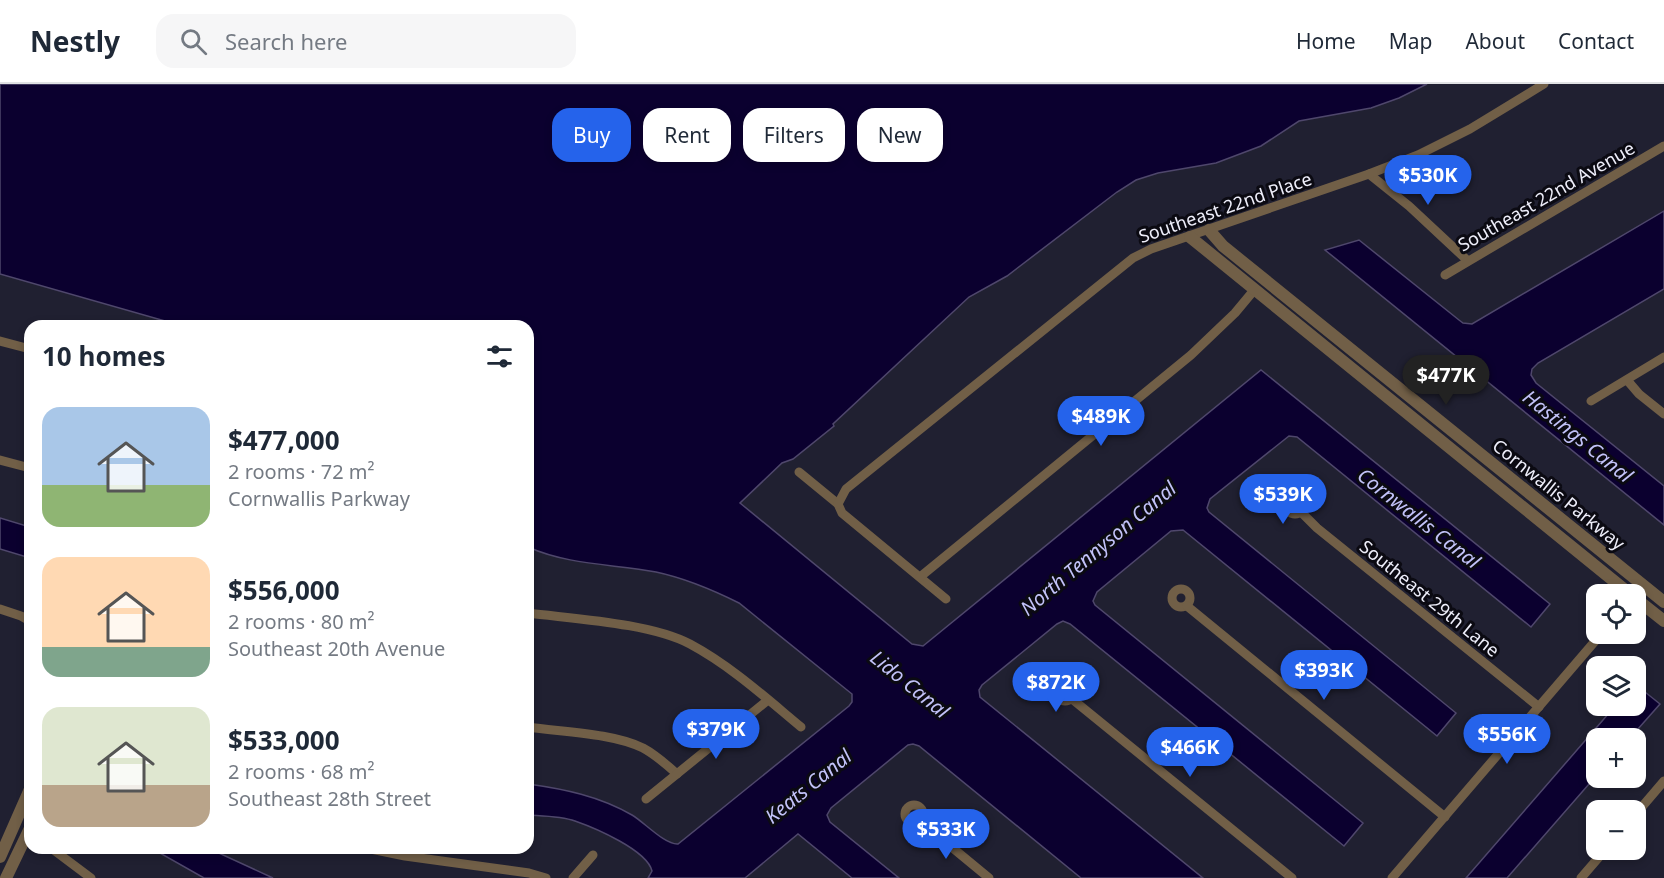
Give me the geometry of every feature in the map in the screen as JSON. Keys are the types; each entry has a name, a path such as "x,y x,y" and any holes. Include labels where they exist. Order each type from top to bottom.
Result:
{"street":[{"name":"Southeast 22nd Place","path":"838,504 846,489 1118,269 1142,253 1369,174 1441,144 1544,84"},
{"name":"Southeast 22nd Avenue","path":"1445,275 1664,146"},
{"path":"1369,174 1409,206 1468,261"},
{"name":"Cornwallis Parkway","path":"1209,230 1223,246 1468,443 1626,584"},
{"name":"Cornwallis Parkway","path":"1190,237 1625,584"},
{"path":"920,577 1191,355 1235,313 1255,289"},
{"path":"0,341 24,348"},
{"path":"1591,401 1664,357"},
{"path":"1627,380 1639,394 1664,414"},
{"path":"1459,454 1468,443"},
{"path":"0,460 24,466"},
{"path":"799,472 838,504 842,513 946,599"},
{"name":"Southeast 29th Lane","path":"1301,513 1539,707"},
{"name":"Cornwallis Parkway","path":"1646,596 1664,602"},
{"name":"Cornwallis Parkway","path":"1646,603 1664,621"},
{"path":"1187,606 1444,817"},
{"path":"0,609 24,618"},
{"path":"534,614 649,630 681,640 714,658 801,727"},
{"path":"1392,878 1593,644"},
{"path":"1072,699 1292,878"},
{"path":"646,799 768,700"},
{"path":"534,728 622,741 659,757 677,774"},
{"path":"1646,802 1664,782"},
{"path":"0,857 24,803"},
{"path":"920,820 989,878"},
{"path":"15,825 24,829"},
{"path":"6,878 24,843"},
{"path":"59,854 91,878"},
{"path":"395,854 529,873 546,878"},
{"path":"573,878 593,855"},
{"path":"1581,878 1597,860"}],"water":[{"path":"0,84 1427,84 1399,98 1371,108 1299,121 1261,146 1216,163 1158,173 1136,180 1007,276 969,297 833,424 834,426 793,459 782,463 740,503 912,644 923,646 1261,370 1550,604 1531,627 1297,437 1289,436 1210,499 1207,508 1209,512 1456,713 1437,736 1183,530 1171,531 1097,592 1093,601 1095,605 1363,823 1344,846 1070,624 1063,621 982,685 979,690 980,697 1203,878 1081,878 919,746 913,744 908,745 831,808 827,815 830,822 899,878 852,878 798,834 745,878 648,878 652,871 648,863 641,855 619,841 570,819 534,815 534,785 568,791 620,808 667,841 678,844 849,706 852,702 852,694 739,603 688,581 656,572 575,561 534,549 534,320 161,320 0,274"},
{"name":"Hastings Canal","path":"1664,211 1664,289 1538,363 1532,369 1531,375 1536,383 1664,486 1664,525 1325,250 1359,240 1463,323 1472,324"},
{"path":"0,518 24,525 24,556 0,549"},
{"path":"1646,693 1660,704 1639,728 1596,728 1606,716 1646,716"},
{"path":"1586,740 1586,787 1507,878 1466,878"},
{"path":"162,854 221,854 273,878 204,878"}],"water label":[{"name":"Cornwallis Canal","path":"1419,518"},
{"name":"North Tennyson Canal","path":"1098,548"},
{"name":"Lido Canal","path":"910,684"},
{"name":"Keats Canal","path":"808,786"}]}
